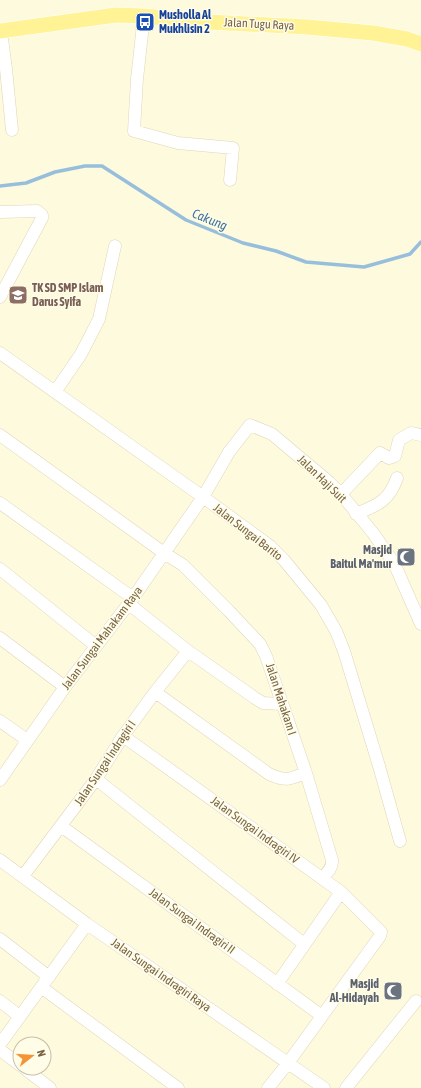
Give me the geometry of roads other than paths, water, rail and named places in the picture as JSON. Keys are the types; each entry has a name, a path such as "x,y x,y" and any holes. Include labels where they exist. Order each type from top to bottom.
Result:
{"main road":[{"name":"Jalan Tugu Raya","path":"0,31 116,15 208,22 307,27 373,33 407,39 421,44"}],"street":[{"path":"143,16 137,72 134,131 178,144 233,149 230,180"},
{"path":"0,31 6,69 12,130"},
{"path":"0,212 37,211 42,215 41,221 0,297"},
{"path":"55,392 87,345 99,319 115,246"},
{"name":"Jalan Sungai Barito","path":"0,353 203,497 278,553 321,605 328,616 344,651 400,841"},
{"name":"Jalan Haji Suit","path":"203,497 229,452 250,425 272,434 329,482 341,494 373,533 394,562 421,624"},
{"path":"341,494 380,453 388,458 395,456 398,440 411,433 421,435"},
{"name":"Jalan Mahakam I","path":"0,435 183,566 260,644 266,656 306,773 332,860 331,868 322,878"},
{"path":"356,514 377,505 387,497 394,488 397,478"},
{"name":"Jalan Sungai Mahakam Raya","path":"0,780 65,687 131,601 203,497"},
{"path":"0,503 131,601 188,651 263,703 282,704"},
{"path":"0,569 96,646"},
{"path":"0,638 65,687"},
{"name":"Jalan Sungai Indragiri I","path":"23,876 96,779 123,736 155,692 188,651"},
{"path":"155,692 269,774 285,779 306,773"},
{"path":"0,721 27,740"},
{"name":"Jalan Sungai Indragiri IV","path":"123,736 341,892 381,932 380,936 322,1016"},
{"path":"96,779 304,944"},
{"name":"Jalan Sungai Indragiri II","path":"62,826 322,1016"},
{"name":"Jalan Sungai Indragiri Raya","path":"0,860 87,924 324,1088"},
{"path":"277,984 341,892"},
{"path":"0,1044 87,924"},
{"path":"0,939 49,977"},
{"path":"41,987 178,1088"},
{"path":"0,1001 19,1016"},
{"path":"346,1088 416,1002"},
{"path":"268,1088 322,1016"},
{"path":"0,1050 12,1059"},
{"path":"34,1076 50,1088"}],"waterway":[{"name":"Cakung","path":"0,186 26,183 55,172 85,166 102,166 186,220 243,243 276,251 306,262 364,267 410,254 421,242"}],"place":[{"name":"Musholla Al Mukhlisin 2","path":"145,22"},
{"name":"TK SD SMP Islam Darus Syifa","path":"18,295"},
{"name":"Masjid Baitul Ma'mur","path":"406,557"},
{"name":"Masjid Al-Hidayah","path":"393,991"}]}
